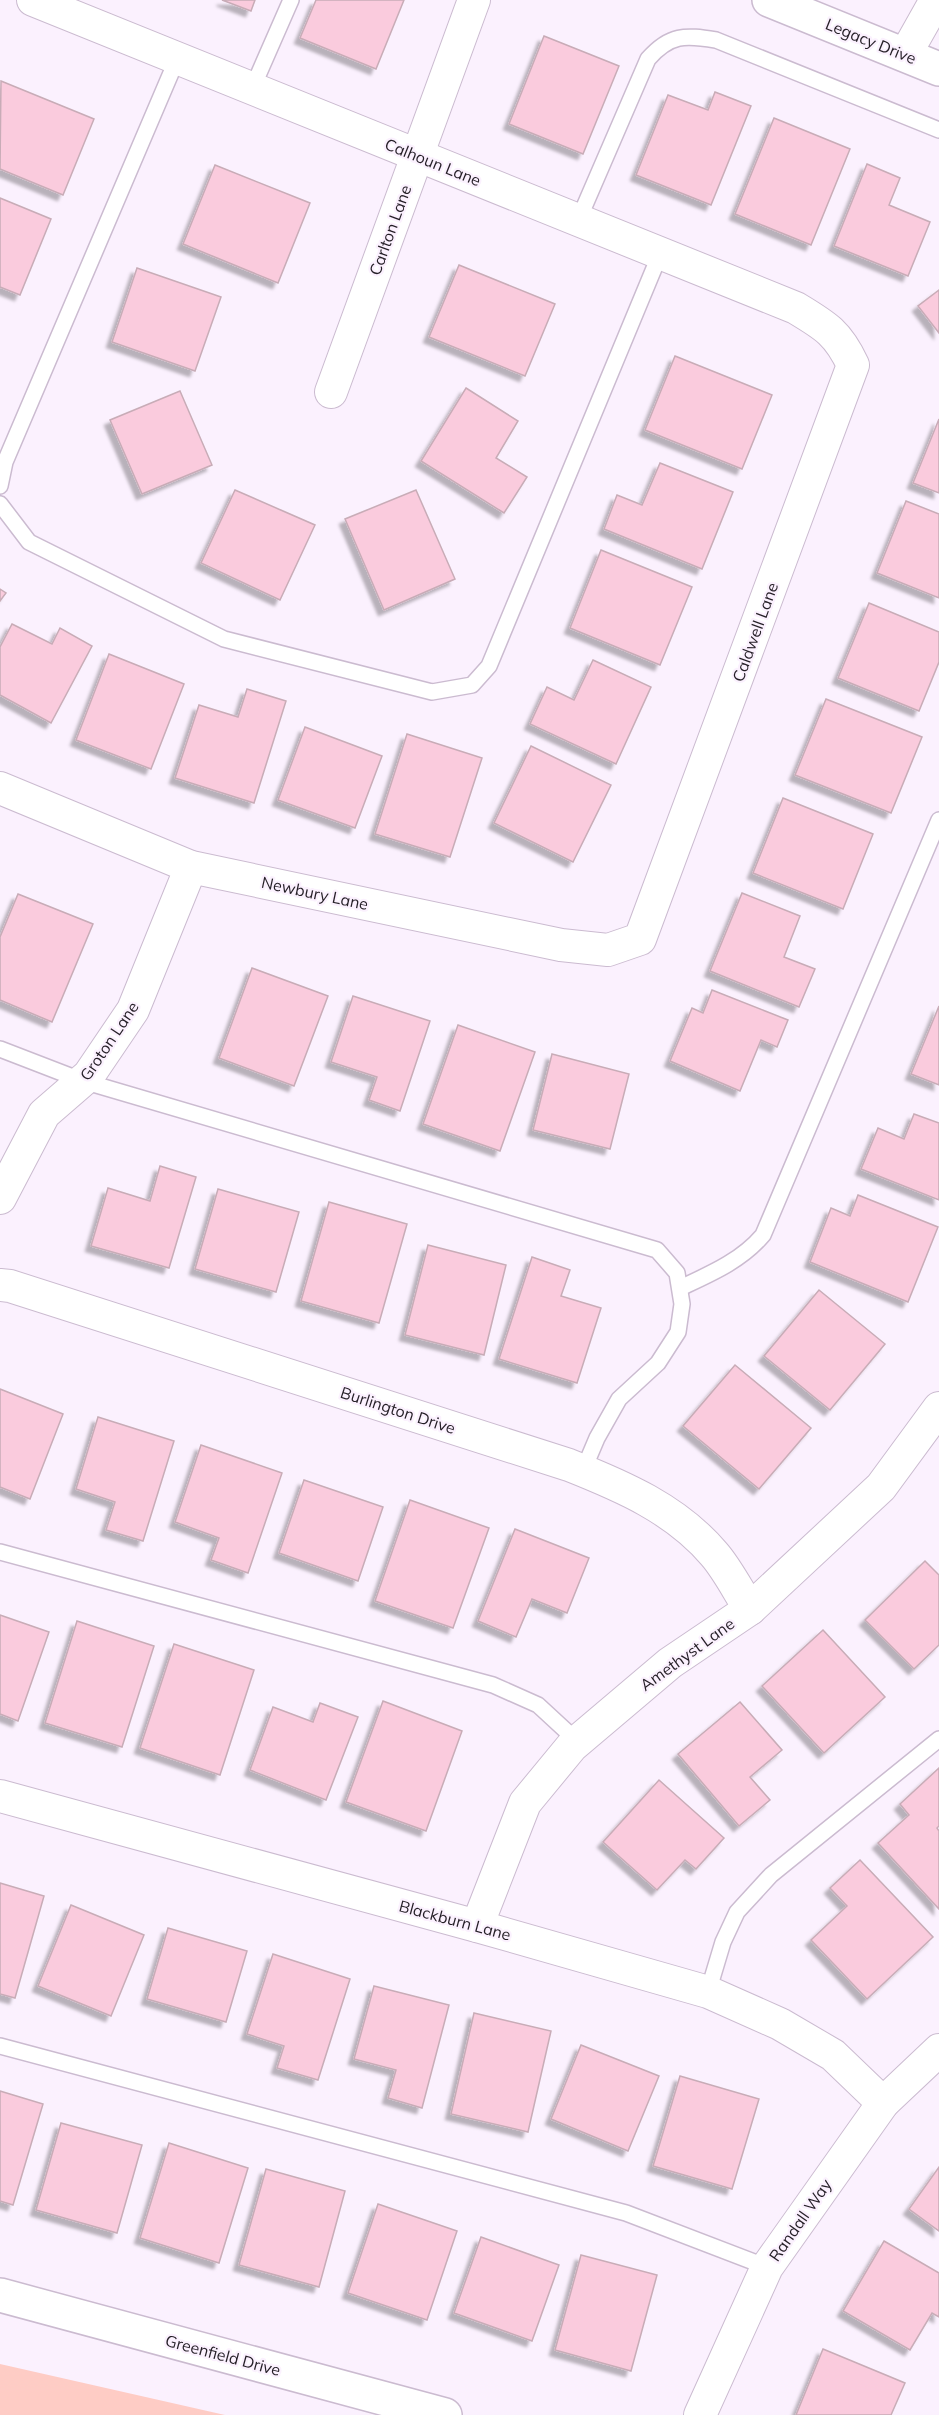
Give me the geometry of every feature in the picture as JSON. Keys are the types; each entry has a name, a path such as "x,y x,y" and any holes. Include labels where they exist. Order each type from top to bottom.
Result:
{"street":[{"name":"Calhoun Lane","path":"33,0 796,308 830,328"},
{"name":"Carlton Lane","path":"331,392 474,0"},
{"name":"Legacy Drive","path":"769,0 939,69"},
{"path":"905,55 936,0"},
{"name":"Caldwell Lane","path":"640,939 853,365 843,343 830,328"},
{"name":"Newbury Lane","path":"0,788 191,867 561,945 608,950 640,939"},
{"name":"Groton Lane","path":"0,1198 44,1114 83,1081 134,1010 191,867"},
{"name":"Burlington Drive","path":"0,1285 33,1293 583,1471 619,1485 667,1511 714,1554 750,1609"},
{"name":"Amethyst Lane","path":"477,1926 525,1803 577,1741 670,1663 750,1609 881,1487 939,1408"},
{"name":"Blackburn Lane","path":"0,1796 477,1926 708,1992 780,2024 833,2055 883,2103"},
{"name":"Randall Way","path":"700,2415 767,2267 883,2103 939,2050"},
{"name":"Greenfield Drive","path":"0,2295 445,2415"}],"lane":[{"path":"252,89 291,0"},
{"path":"578,221 648,59 656,49 679,37 716,39 939,130"},
{"path":"0,486 5,462 177,59"},
{"path":"0,504 29,542 224,639 432,692 472,685 489,666 660,254"},
{"path":"680,1288 733,1262 754,1246 763,1235 939,820"},
{"path":"0,1049 83,1081 657,1250 677,1272 682,1304 678,1332 658,1363 618,1399 597,1438 583,1471"},
{"path":"0,1552 493,1685 538,1705 577,1741"},
{"path":"708,1992 723,1942 737,1912 764,1882 939,1739"},
{"path":"0,2046 626,2213 767,2267"}],"shaded area":[{"path":"0,2364 225,2415 0,2415"}],"building":[{"path":"222,0 255,0 251,11"},
{"path":"316,0 404,0 376,69 300,38"},
{"path":"544,36 619,66 583,154 509,124"},
{"path":"1,81 94,119 63,195 0,169"},
{"path":"715,92 751,106 711,205 636,175 668,95 708,110"},
{"path":"774,118 850,149 811,245 735,214"},
{"path":"867,164 900,178 889,205 930,222 908,276 834,246"},
{"path":"215,165 310,203 278,283 183,244"},
{"path":"0,198 51,219 20,295 0,287"},
{"path":"459,265 555,304 525,376 429,337"},
{"path":"137,268 221,297 195,371 112,342"},
{"path":"939,290 939,333 918,306"},
{"path":"675,356 772,395 742,469 645,430"},
{"path":"466,388 518,421 496,458 527,477 504,513 421,461"},
{"path":"180,391 212,465 142,494 110,420"},
{"path":"939,419 939,493 913,483"},
{"path":"660,463 733,492 702,569 604,529 617,495 642,505"},
{"path":"235,490 315,525 280,600 201,563"},
{"path":"416,490 455,579 384,610 345,519"},
{"path":"906,501 939,514 939,598 877,573"},
{"path":"601,550 692,587 660,665 570,628"},
{"path":"0,589 6,593 0,601"},
{"path":"869,603 939,632 939,662 919,711 838,678"},
{"path":"12,624 52,644 60,628 92,646 51,723 0,695 0,647"},
{"path":"109,654 184,684 151,769 76,740"},
{"path":"593,660 651,687 616,764 530,724 547,687 574,700"},
{"path":"247,689 286,701 254,803 175,778 199,705 238,717"},
{"path":"826,699 922,737 891,813 795,775"},
{"path":"305,727 382,756 355,828 278,800"},
{"path":"407,734 482,758 450,857 375,834"},
{"path":"531,746 611,785 573,862 494,823"},
{"path":"783,798 873,834 843,909 753,873"},
{"path":"742,893 800,916 784,957 815,969 799,1007 710,971"},
{"path":"18,894 93,924 52,1022 0,1000 0,937"},
{"path":"252,968 328,996 294,1086 219,1058"},
{"path":"712,990 788,1020 777,1047 761,1040 740,1091 670,1061 692,1008 703,1013"},
{"path":"353,996 430,1021 400,1111 369,1100 377,1077 331,1062"},
{"path":"939,1006 939,1085 911,1074"},
{"path":"458,1025 535,1052 500,1151 423,1124"},
{"path":"552,1054 629,1074 610,1149 533,1130"},
{"path":"914,1114 939,1123 939,1200 861,1169 878,1128 904,1139"},
{"path":"160,1166 196,1177 169,1268 91,1246 108,1188 150,1201"},
{"path":"218,1189 299,1212 276,1292 195,1269"},
{"path":"858,1195 938,1227 908,1302 810,1262 831,1208 850,1216"},
{"path":"329,1202 407,1224 379,1323 301,1301"},
{"path":"428,1245 506,1265 484,1355 405,1335"},
{"path":"532,1257 570,1270 561,1296 601,1308 577,1383 499,1359"},
{"path":"819,1290 885,1344 830,1410 764,1356"},
{"path":"735,1365 811,1428 759,1489 683,1426"},
{"path":"0,1389 63,1414 30,1499 0,1487"},
{"path":"98,1417 174,1441 143,1541 106,1530 115,1502 76,1489"},
{"path":"201,1445 282,1473 248,1573 211,1560 219,1538 175,1522"},
{"path":"304,1480 383,1507 358,1581 279,1553"},
{"path":"410,1500 489,1528 453,1628 375,1601"},
{"path":"515,1529 589,1558 567,1613 532,1599 516,1637 478,1621"},
{"path":"925,1561 939,1575 939,1645 914,1669 865,1620"},
{"path":"0,1615 49,1632 18,1721 0,1714"},
{"path":"77,1621 154,1646 122,1747 45,1723"},
{"path":"823,1630 885,1697 824,1753 762,1686"},
{"path":"174,1644 254,1670 220,1775 140,1748"},
{"path":"383,1701 462,1731 426,1831 346,1802"},
{"path":"740,1702 782,1750 750,1777 770,1800 739,1826 678,1754"},
{"path":"320,1703 358,1717 326,1800 250,1770 273,1707 313,1722"},
{"path":"939,1768 939,1826 937,1828 939,1831 939,1909 878,1843 909,1815 900,1804"},
{"path":"659,1780 724,1838 696,1869 685,1860 657,1890 603,1842"},
{"path":"860,1860 933,1937 867,1999 811,1940 847,1906 830,1888"},
{"path":"0,1883 44,1896 15,1998 0,1994"},
{"path":"71,1905 144,1935 111,2016 38,1986"},
{"path":"168,1928 247,1951 226,2022 147,1999"},
{"path":"273,1954 350,1979 318,2080 277,2068 284,2046 247,2034"},
{"path":"374,1986 449,2005 422,2108 388,2098 396,2070 354,2059"},
{"path":"474,2013 551,2031 528,2132 451,2114"},
{"path":"581,2045 659,2076 628,2151 551,2119"},
{"path":"680,2076 759,2099 732,2189 653,2166"},
{"path":"0,2091 43,2104 13,2205 0,2201"},
{"path":"61,2123 142,2145 117,2233 36,2210"},
{"path":"169,2143 248,2168 219,2263 140,2238"},
{"path":"939,2167 939,2231 909,2209"},
{"path":"266,2169 345,2191 319,2287 239,2265"},
{"path":"378,2204 457,2231 427,2320 348,2293"},
{"path":"481,2237 559,2265 532,2341 454,2313"},
{"path":"884,2241 939,2273 939,2317 932,2313 910,2350 843,2311"},
{"path":"581,2255 657,2275 631,2371 555,2350"},
{"path":"823,2349 905,2383 891,2415 796,2415"}]}
